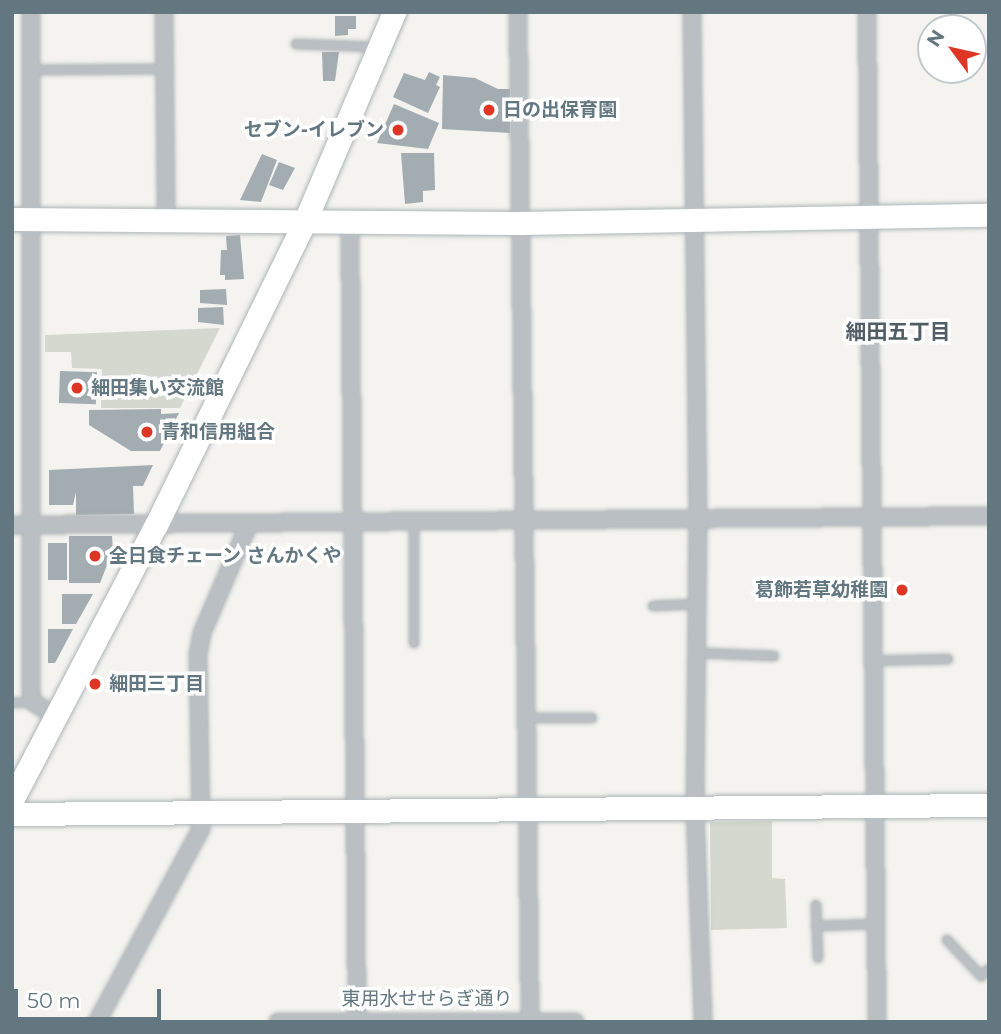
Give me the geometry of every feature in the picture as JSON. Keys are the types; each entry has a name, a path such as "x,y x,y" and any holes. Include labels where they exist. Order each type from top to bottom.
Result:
{"street":[{"path":"31,12 31,70 22,219 33,702 56,718"},
{"path":"164,12 166,220"},
{"path":"12,800 156,525 305,221 394,12"},
{"path":"518,12 530,1021"},
{"path":"692,12 698,520 695,810 703,1022"},
{"path":"867,12 871,661 877,1022"},
{"path":"22,219 519,223 989,215"},
{"path":"350,222 357,1021"},
{"path":"12,525 989,516"},
{"path":"97,1022 201,829 203,813 198,654 202,633 249,524"},
{"path":"12,814 695,810 989,805"},
{"name":"東用水せせらぎ通り","path":"278,1022 575,1022"}],"lane":[{"path":"296,44 380,47"},
{"path":"31,70 166,69"},
{"path":"414,522 414,643"},
{"path":"653,606 698,604"},
{"path":"698,653 774,656"},
{"path":"871,661 948,659"},
{"path":"12,703 33,702"},
{"path":"526,718 592,718"},
{"path":"816,905 818,958"},
{"path":"816,926 875,924"},
{"path":"947,940 981,976 989,969"}],"shaded area":[{"path":"220,328 180,408 101,408 102,369 72,368 71,352 45,352 45,335"},
{"path":"772,821 772,878 785,879 787,928 711,930 710,822"}],"building":[{"path":"335,16 356,16 356,29 348,29 348,35 335,36"},
{"path":"322,52 339,52 335,81 323,81"},
{"path":"429,72 440,77 436,85 440,87 428,113 393,97 404,73 425,80"},
{"path":"443,75 475,78 498,89 510,89 510,133 442,129"},
{"path":"394,104 439,123 428,149 377,143"},
{"path":"401,153 434,153 435,190 423,191 423,202 405,204"},
{"path":"262,154 277,160 261,202 240,200"},
{"path":"279,162 295,168 283,190 269,185"},
{"path":"240,235 244,279 225,280 225,275 220,275 221,250 227,250 226,236"},
{"path":"226,289 227,305 200,303 200,290"},
{"path":"223,307 224,325 198,322 198,308"},
{"path":"60,371 97,372 96,404 59,403"},
{"path":"161,409 161,414 179,413 160,451 131,451 89,425 89,410"},
{"path":"153,465 143,486 133,486 134,514 76,515 76,492 73,505 49,505 49,470"},
{"path":"69,536 112,536 113,550 100,583 69,583"},
{"path":"48,543 67,543 67,580 48,580"},
{"path":"62,594 93,594 76,624 62,624"},
{"path":"48,629 73,629 55,663 48,663"}],"place":[{"name":"日の出保育園","path":"489,110"},
{"name":"セブン-イレブン","path":"398,130"},
{"name":"細田集い交流館","path":"77,388"},
{"name":"青和信用組合","path":"147,432"},
{"name":"全日食チェーン さんかくや","path":"95,556"},
{"name":"葛飾若草幼稚園","path":"902,590"},
{"name":"細田三丁目","path":"95,684"}],"district":[{"name":"細田五丁目","path":"898,332"}]}
